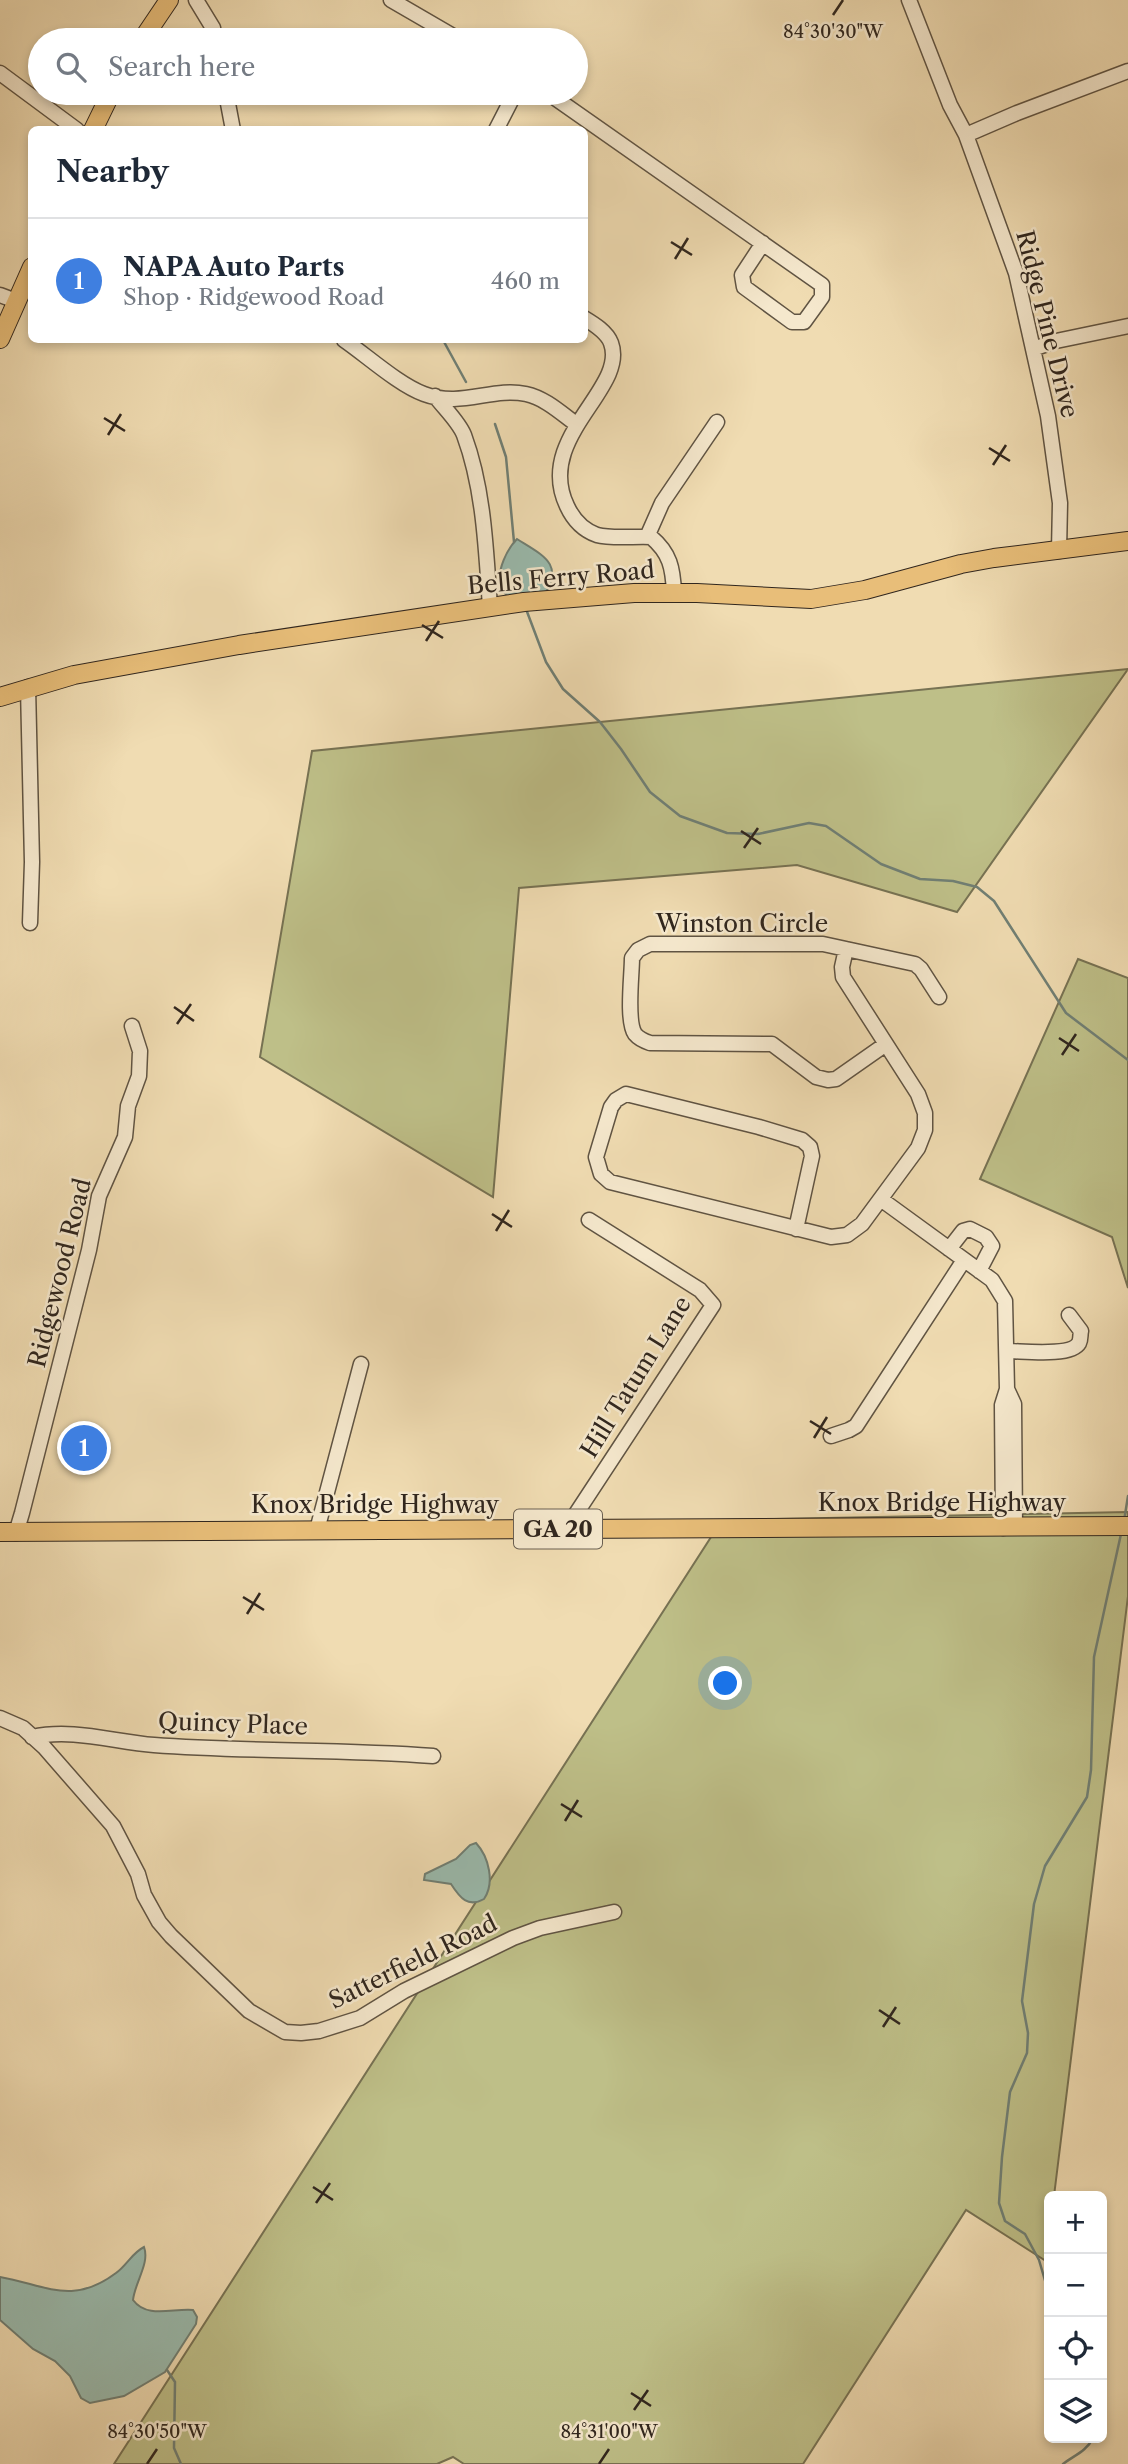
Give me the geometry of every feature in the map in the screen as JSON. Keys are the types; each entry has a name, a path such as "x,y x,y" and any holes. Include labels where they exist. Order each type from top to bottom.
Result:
{"main road":[{"path":"150,28 169,0"},
{"path":"95,126 105,105"},
{"path":"0,339 8,298 28,272"},
{"name":"Bells Ferry Road","path":"0,697 74,674 239,645 490,607 584,596 674,593 811,599 865,590 961,564 1128,541"},
{"name":"Knox Bridge Highway","path":"8,1533 1122,1526"}],"street":[{"path":"196,0 213,28"},
{"path":"391,0 439,28"},
{"name":"Ridge Pine Drive","path":"909,0 950,105 966,135 1016,273 1048,416 1060,503 1059,551"},
{"path":"966,135 1128,71"},
{"path":"0,73 28,94"},
{"path":"43,105 72,126"},
{"path":"228,105 232,126"},
{"path":"498,126 509,105"},
{"path":"565,105 822,285 822,296 804,322 792,322 744,287 742,275 762,243"},
{"path":"588,321 601,330 611,344 612,361 601,390 569,436 561,468 565,503 573,518 599,535 651,537 669,556 674,593"},
{"path":"1032,349 1056,341 1128,326"},
{"path":"348,343 424,394 464,400 501,393 526,394 546,402 576,424"},
{"path":"435,396 463,433 485,533 490,607"},
{"path":"647,537 662,503 717,422"},
{"path":"28,687 32,862 30,923"},
{"name":"Winston Circle","path":"886,1044 836,1079 828,1080 816,1077 772,1044 650,1043 641,1040 634,1033 631,1022 632,958 638,950 650,944 823,944 915,964 939,997"},
{"path":"796,1229 812,1156 810,1147 802,1140 626,1094 611,1107 596,1157 601,1174 610,1182 796,1229 831,1237 847,1235 862,1224 918,1148 925,1130 925,1113 918,1094 843,977 846,949"},
{"name":"Ridgewood Road","path":"8,1533 22,1513 89,1250 99,1196 125,1137 128,1106 139,1076 140,1051 132,1026"},
{"path":"882,1200 992,1280 1005,1301 1007,1389 1014,1404 1009,1527"},
{"name":"Hill Tatum Lane","path":"566,1529 713,1305 700,1290 589,1220"},
{"path":"949,1249 963,1231 970,1229 986,1237 992,1246 979,1271"},
{"path":"831,1436 856,1426 964,1260"},
{"path":"1007,1351 1072,1350 1079,1342 1081,1331 1069,1315"},
{"path":"317,1530 361,1364"},
{"name":"Satterfield Road","path":"0,1718 23,1728 44,1747 113,1826 138,1874 144,1895 165,1929 248,2011 285,2032 319,2031 360,2018 404,1991 513,1938 540,1928 614,1912"},
{"name":"Quincy Place","path":"32,1737 75,1734 153,1745 366,1751 433,1756"}],"green space":[{"path":"1128,669 957,912 797,865 519,888 493,1197 260,1057 312,751"},
{"path":"1078,959 1128,978 1128,1288 1112,1237 980,1179"},
{"path":"1128,1512 1128,1596 1055,2191 1044,2191 1044,2260 966,2210 803,2464 464,2464 453,2457 437,2464 114,2464 722,1520"}],"shaded area":[{"path":"517,539 543,556 552,569 552,576 543,597 515,603 502,590 499,579 504,560"},
{"path":"476,1843 489,1870 489,1885 484,1899 469,1902 461,1897 451,1884 424,1880 425,1874 456,1859 470,1845"},
{"path":"144,2247 144,2266 133,2300 139,2306 153,2311 193,2310 197,2317 196,2324 165,2372 124,2396 90,2403 81,2398 70,2376 55,2361 33,2349 0,2320 0,2277 59,2290 86,2289 116,2273"}],"waterway":[{"path":"445,343 466,382"},
{"path":"495,424 506,457 514,542"},
{"path":"526,609 546,662 563,689 600,722 650,792 680,816 727,833 758,834 809,823 826,826 881,864 920,879 953,881 977,887 994,901 1066,1013 1128,1060"},
{"path":"1124,1521 1128,1496"},
{"path":"1044,2277 1039,2260 1025,2234 1005,2221 999,2203 1002,2157 1010,2092 1027,2053 1028,2033 1022,2001 1034,1904 1045,1866 1087,1797 1091,1770 1094,1657 1121,1534"},
{"path":"167,2370 175,2382 174,2448 181,2464"},
{"path":"1063,2464 1090,2443"}],"place":[{"name":"NAPA Auto Parts","path":"84,1448"}]}
